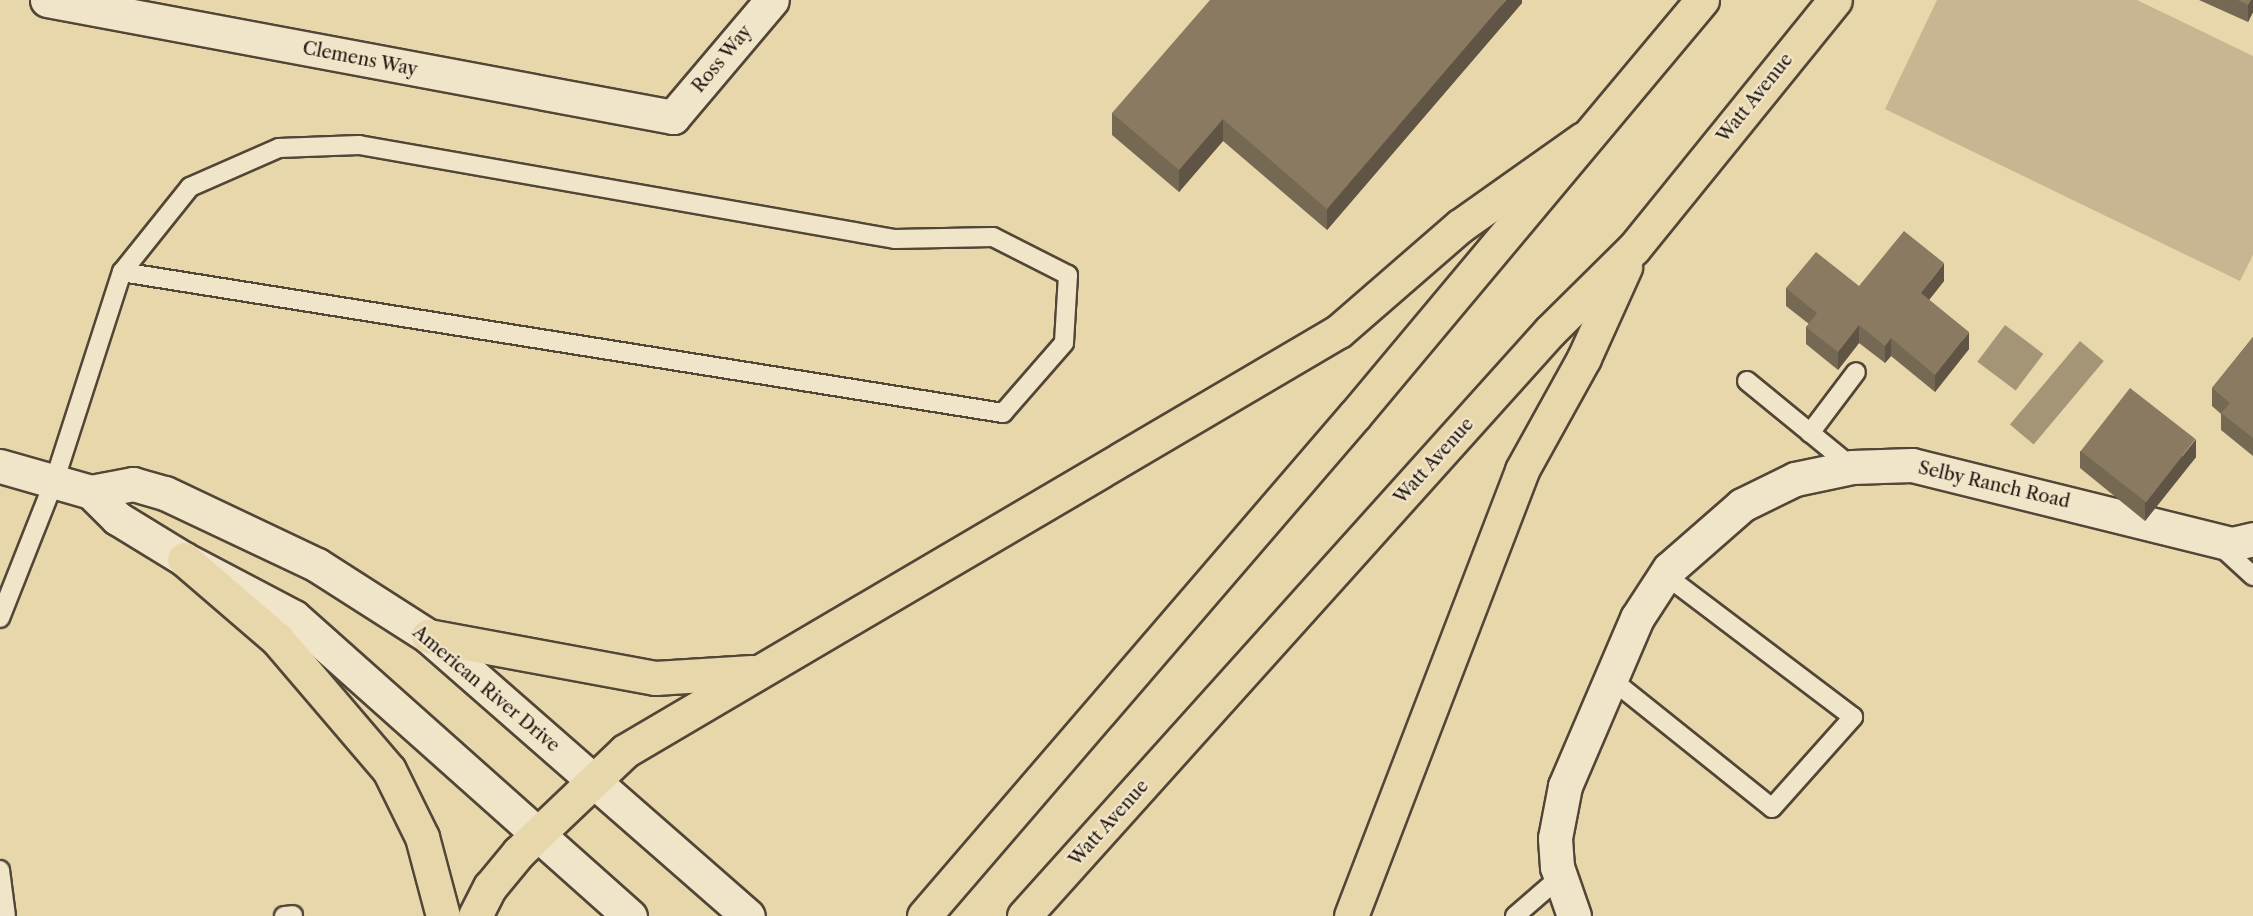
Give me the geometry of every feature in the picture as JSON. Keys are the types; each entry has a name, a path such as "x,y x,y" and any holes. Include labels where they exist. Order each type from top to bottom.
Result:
{"main road":[{"path":"924,916 1355,415 1583,139 1702,0"},
{"name":"Watt Avenue","path":"1024,916 1550,331 1634,248 1835,0"},
{"path":"475,916 490,887 537,834 596,783 625,751 1339,331 1460,226 1583,139"},
{"path":"1351,916 1521,470 1584,358 1634,248"},
{"path":"184,559 277,639 389,770 422,837 443,916"},
{"path":"428,636 655,678 759,672"}],"street":[{"name":"Clemens Way","path":"47,0 673,117"},
{"name":"Ross Way","path":"673,117 772,0"},
{"path":"0,466 55,479 91,492 117,518 184,559 294,617 630,916"},
{"name":"Selby Ranch Road","path":"1574,916 1560,877 1558,812 1611,679 1637,618 1665,575 1699,537 1742,505 1795,480 1852,467 1945,471 2213,540 2232,544 2253,539"},
{"name":"American River Drive","path":"91,492 133,484 165,493 317,565 428,636 748,916"}],"lane":[{"path":"0,618 55,479 122,272 190,188 279,148 359,145 895,239 993,237 1068,275 1064,343 1003,413 122,272"},
{"path":"1810,432 1856,372"},
{"path":"1747,381 1852,467"},
{"path":"2213,540 2253,576"},
{"path":"1611,679 1772,808 1853,717 1665,575"},
{"path":"0,870 6,916"},
{"path":"1515,916 1560,877"}],"shaded area":[{"path":"1937,0 2137,0 2253,56 2253,255 2240,281 1885,109"},
{"path":"2005,325 2043,354 2016,391 1977,362"},
{"path":"2080,341 2104,361 2034,444 2010,424"}],"building":[{"path":"1210,0 1506,0 1327,209 1223,119 1179,170 1112,113"},
{"path":"2238,0 2251,0 2248,5"},
{"path":"1904,231 1944,263 1921,293 1969,332 1935,375 1891,338 1885,346 1859,325 1838,352 1806,327 1817,313 1786,288 1816,252 1859,286"},
{"path":"2253,337 2253,438 2221,413 2230,403 2212,388"},
{"path":"2130,388 2195,439 2146,502 2081,451"}]}
